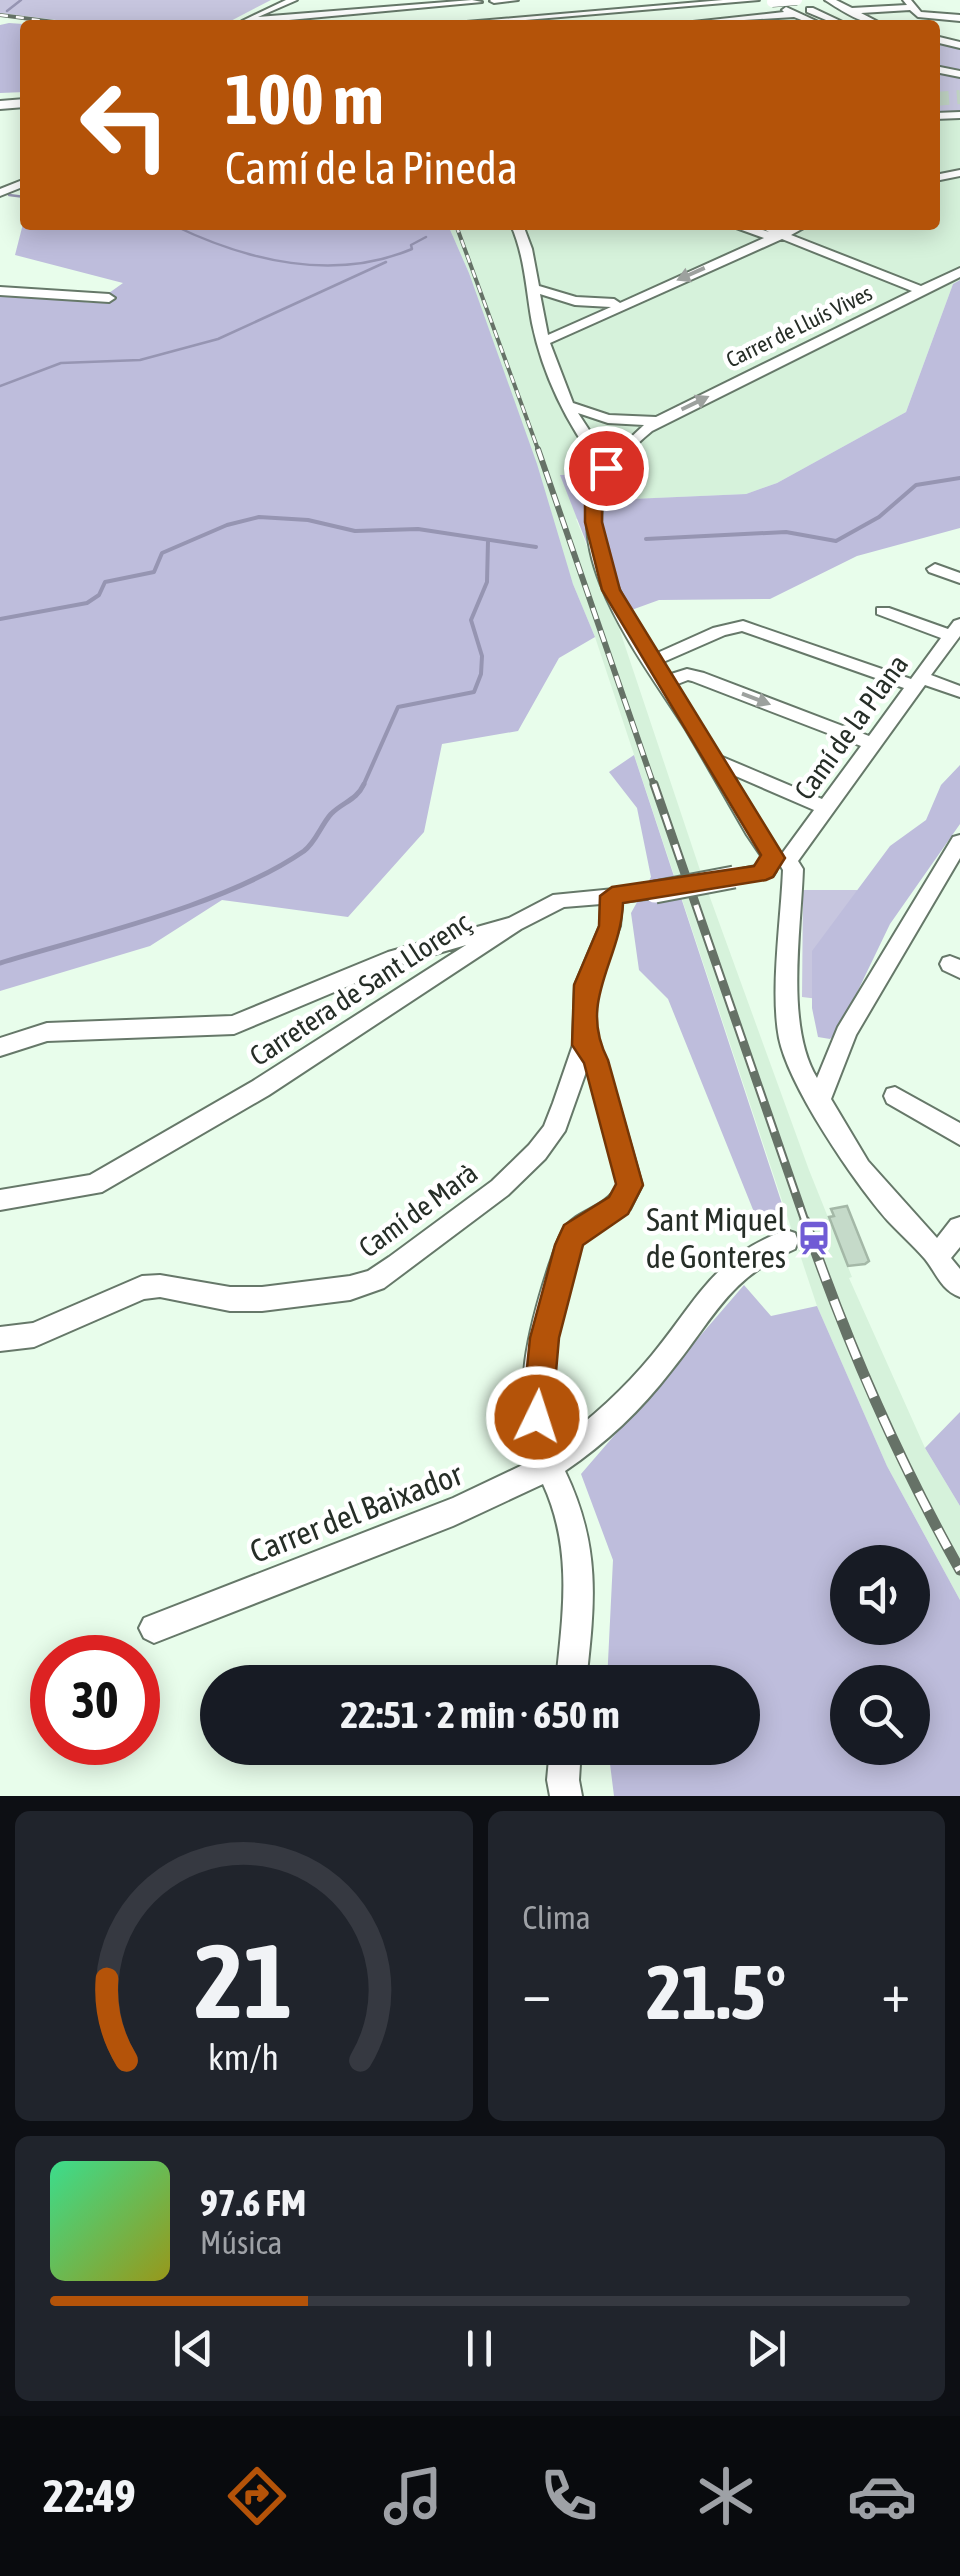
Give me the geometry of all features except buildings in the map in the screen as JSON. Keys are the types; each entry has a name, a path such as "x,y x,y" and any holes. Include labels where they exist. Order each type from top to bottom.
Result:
{"street":[{"path":"249,20 293,0"},
{"path":"455,20 495,0 514,0"},
{"path":"544,0 569,20 764,1 794,18"},
{"path":"554,0 569,20"},
{"path":"787,0 833,20"},
{"path":"569,20 797,0"},
{"path":"828,0 869,20"},
{"path":"275,20 481,1"},
{"path":"440,20 481,1"},
{"path":"715,6 732,20"},
{"path":"847,10 913,7"},
{"path":"448,20 461,17"},
{"path":"764,20 794,18"},
{"path":"519,230 530,259 541,335 570,406 606,468 594,501 598,548 611,590 778,869 790,916 790,1038 800,1069 860,1168 896,1214 949,1262"},
{"path":"754,230 922,291"},
{"path":"769,230 777,236"},
{"path":"541,335 562,331 791,230"},
{"name":"Carrer de Lluís Vives","path":"606,468 658,421 960,272"},
{"path":"533,288 575,301 626,302"},
{"path":"0,292 109,298"},
{"name":"Carrer de Lluís Vives","path":"570,406 608,418 658,421"},
{"path":"935,569 960,578"},
{"path":"884,610 956,630"},
{"path":"651,660 670,658 720,630 743,626 960,692"},
{"name":"Camí de la Plana","path":"778,869 956,630"},
{"path":"670,658 687,674 872,744"},
{"path":"665,682 687,674"},
{"path":"714,760 826,808"},
{"path":"736,797 743,784 761,781"},
{"path":"817,1096 822,1094 846,1033 960,842"},
{"name":"Carretera de Sant Llorenç","path":"0,1200 94,1185 261,1088 514,924 560,900 655,892 778,869"},
{"name":"Camí de Marà","path":"0,1339 34,1336 142,1288 160,1286 262,1300 293,1298 374,1280 500,1188 538,1152 552,1131 584,1045 586,985 610,926 612,896"},
{"path":"0,1048 47,1032 234,1025 395,958 514,924"},
{"path":"573,1665 579,1560 570,1516 548,1466 537,1417 537,1386 544,1338 574,1234 619,1206 630,1185 595,1060 584,1045"},
{"path":"895,1096 960,1135"},
{"path":"960,1228 943,1270 960,1286"},
{"name":"Carrer del Baixador","path":"154,1628 482,1503 548,1466 596,1430 634,1393 660,1365 725,1276 744,1259 786,1241"},
{"path":"564,1765 566,1796"}],"shaded area":[{"path":"0,0 271,0 233,20 56,20 0,13"},
{"path":"20,24 20,92 0,93 0,25"},
{"path":"940,42 960,47 960,111 940,111"},
{"path":"940,111 960,111 960,280 953,284 906,412 777,483 746,494 631,499 576,519 615,616 700,870 852,1277 849,1278 925,1448 960,1506 960,1600 887,1466 817,1306 595,637 573,584 469,273 450,230 940,230"},
{"path":"21,230 450,230 537,464 573,584 595,637 559,658 518,731 442,744 424,832 348,917 222,900 150,946 0,991 0,294 95,303 123,283 15,255"},
{"path":"960,280 960,528 857,556 770,599 659,600 615,616 560,475 624,474 631,499 746,494 777,483 906,412 953,284"},
{"path":"634,755 784,1210 758,1222 668,999 639,970 631,913 651,877 637,808 609,772"},
{"path":"960,765 960,824 890,924 838,1032 830,1039 818,1037 812,1008 812,951 890,846 926,820 941,785"},
{"path":"803,890 860,890 827,1000 802,997"},
{"path":"744,1285 771,1316 817,1306 887,1466 960,1600 960,1796 614,1796 610,1765 760,1765 760,1665 608,1665 613,1560 581,1474"},
{"path":"960,1412 960,1506 925,1448"}],"waterway":[{"path":"7,11 21,0"},
{"path":"9,195 20,196"},
{"path":"184,230 261,257 322,265 382,259 412,249 411,245 426,237"},
{"path":"0,386 61,363 140,360 218,339 386,262"},
{"path":"646,539 786,532 836,541 879,517 916,485 960,478"},
{"path":"0,619 87,603 99,595 105,582 154,572 162,553 227,525 259,517 308,520 355,531 418,529 536,547"},
{"path":"363,786 398,707 474,692 482,656 471,620 487,582 488,541"},
{"path":"0,963 198,903 272,870 304,851 331,814 363,786"}],"tunnel":[{"path":"940,99 960,97"}],"railway":[{"path":"0,15 38,20"},
{"path":"458,230 539,452"},
{"path":"538,449 654,786"},
{"path":"654,784 806,1224"},
{"path":"805,1221 875,1399 960,1570"}],"place":[{"name":"Sant Miquel de Gonteres","path":"814,1238"}],"route":[{"path":"537,1417 544,1338 569,1245 574,1234 619,1206 630,1185 595,1060 584,1045 586,985 610,926 612,896 766,872 765,863 774,858 754,831 611,590 594,522 594,501 606,468"}]}
